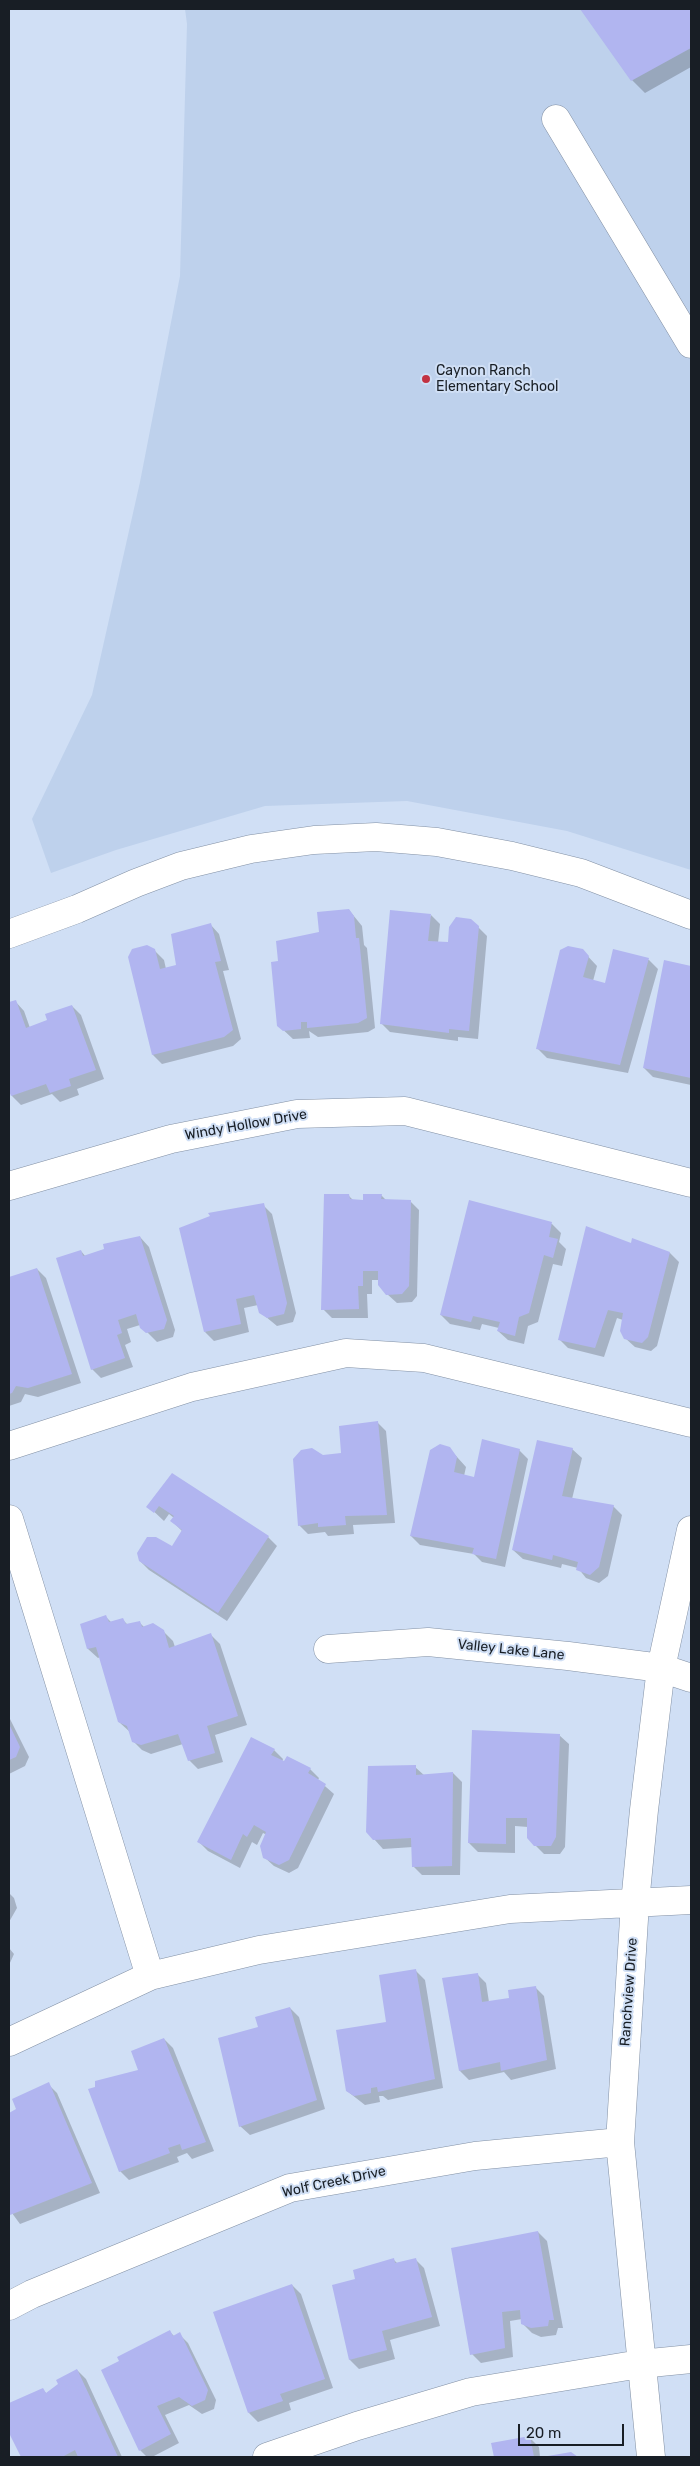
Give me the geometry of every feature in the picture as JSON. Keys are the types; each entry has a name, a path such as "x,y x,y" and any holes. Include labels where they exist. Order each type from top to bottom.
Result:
{"street":[{"path":"556,119 691,344"},
{"path":"9,934 77,909 180,866 251,849 314,840 376,837 437,842 512,856 573,871 691,915"},
{"name":"Windy Hollow Drive","path":"9,1184 171,1139 297,1114 405,1111 691,1183"},
{"path":"9,1446 192,1387 346,1353 424,1358 691,1423"},
{"path":"9,1519 150,1976"},
{"name":"Ranchview Drive","path":"651,2457 640,2364 637,2298 620,2142 635,1904 661,1668 691,1530"},
{"name":"Valley Lake Lane","path":"328,1648 428,1642 568,1656 661,1668 691,1678"},
{"path":"9,2042 150,1976 259,1950 510,1909 691,1900"},
{"name":"Wolf Creek Drive","path":"9,2306 32,2294 290,2188 475,2156 620,2142"},
{"path":"267,2457 357,2426 471,2392 640,2364 691,2360"}],"shaded area":[{"name":"Caynon Ranch Elementary School","path":"185,9 691,9 691,870 567,831 407,801 265,806 116,850 51,873 32,819 92,695 140,482 180,276 187,24"}],"building":[{"path":"580,9 691,9 691,48 631,81"},
{"path":"349,909 354,916 356,938 359,938 367,1018 358,1023 307,1028 307,1022 301,1022 301,1029 283,1031 277,1026 271,962 278,961 276,941 319,932 317,912"},
{"path":"390,910 431,914 428,941 448,942 449,927 456,917 471,919 479,926 469,1031 449,1029 449,1033 380,1024"},
{"path":"211,923 221,961 215,962 233,1030 224,1037 152,1055 128,957 132,949 147,945 155,949 160,969 176,965 171,934"},
{"path":"568,946 583,949 589,956 583,977 605,983 613,949 649,958 620,1065 536,1049 560,950"},
{"path":"664,960 691,966 691,1078 643,1068"},
{"path":"16,1000 26,1028 47,1020 45,1014 72,1005 96,1070 69,1079 71,1086 50,1093 46,1084 11,1096 9,1091 9,1002"},
{"path":"324,1194 349,1194 350,1199 363,1200 363,1194 382,1194 381,1199 411,1200 409,1286 402,1294 386,1295 378,1285 378,1271 363,1271 363,1286 358,1286 359,1309 321,1310"},
{"path":"469,1200 552,1222 549,1237 558,1239 553,1258 544,1255 529,1313 519,1317 515,1336 497,1331 500,1322 473,1316 471,1322 440,1315"},
{"path":"264,1203 287,1303 284,1314 267,1318 259,1313 254,1295 236,1299 241,1324 204,1332 179,1228 210,1216 208,1213"},
{"path":"586,1226 631,1243 632,1238 670,1252 648,1337 642,1343 624,1339 620,1331 623,1313 608,1310 595,1348 558,1340"},
{"path":"140,1236 167,1320 164,1329 146,1333 140,1328 136,1314 118,1320 122,1333 117,1335 125,1358 91,1370 56,1258 81,1250 83,1256 104,1249 103,1244"},
{"path":"37,1268 72,1374 28,1388 16,1386 12,1393 9,1394 9,1277"},
{"path":"378,1421 387,1515 345,1516 346,1525 318,1527 318,1523 298,1526 293,1459 301,1450 312,1448 323,1455 341,1453 339,1426"},
{"path":"482,1439 520,1449 496,1559 472,1554 474,1548 410,1536 430,1450 440,1444 450,1447 457,1457 454,1472 474,1477"},
{"path":"537,1440 573,1448 562,1496 614,1505 599,1567 590,1575 576,1570 578,1562 553,1555 552,1560 512,1550"},
{"path":"172,1473 269,1536 218,1613 139,1561 137,1553 147,1537 156,1537 172,1546 182,1530 170,1521 174,1516 159,1506 154,1513 146,1507"},
{"path":"106,1615 109,1622 123,1618 126,1624 140,1621 142,1627 153,1623 164,1630 169,1648 211,1633 238,1716 207,1726 215,1753 188,1761 178,1734 141,1745 132,1742 127,1726 118,1722 96,1647 87,1649 80,1624"},
{"path":"9,1724 20,1747 16,1757 9,1760"},
{"path":"472,1730 560,1734 556,1837 551,1846 534,1846 527,1838 527,1818 506,1818 506,1844 468,1843"},
{"path":"251,1737 275,1749 271,1755 284,1761 287,1756 311,1768 308,1773 326,1784 289,1860 279,1865 263,1858 260,1846 266,1832 254,1825 247,1837 243,1834 231,1860 197,1842"},
{"path":"416,1765 416,1775 453,1772 452,1866 412,1867 411,1838 373,1840 366,1832 368,1766"},
{"path":"416,1969 435,2079 378,2092 377,2087 371,2088 371,2093 354,2096 346,2091 336,2030 386,2022 379,1975"},
{"path":"478,1973 482,2002 509,1998 508,1990 536,1986 547,2060 501,2071 500,2062 459,2071 442,1978"},
{"path":"290,2007 317,2100 239,2127 218,2038 258,2027 255,2017"},
{"path":"164,2038 206,2142 182,2150 180,2144 168,2148 170,2153 119,2172 88,2089 95,2087 95,2081 138,2070 131,2051"},
{"path":"49,2082 92,2183 10,2215 9,2113 16,2109 12,2099"},
{"path":"538,2231 554,2320 549,2320 548,2326 531,2328 521,2324 520,2310 502,2312 505,2348 470,2355 451,2248"},
{"path":"394,2258 395,2263 416,2258 432,2317 382,2331 387,2350 349,2360 332,2285 355,2279 353,2270"},
{"path":"292,2284 325,2379 280,2394 283,2401 248,2413 213,2312"},
{"path":"170,2330 173,2336 180,2332 208,2390 205,2400 192,2406 179,2397 157,2406 171,2434 139,2451 101,2370 119,2361 117,2357"},
{"path":"77,2369 118,2457 78,2457 75,2450 62,2457 21,2457 9,2433 9,2403 43,2388 46,2393 58,2384 56,2380"},
{"path":"530,2436 534,2457 494,2457 491,2443"},
{"path":"571,2452 578,2457 548,2457 548,2456"}],"place":[{"name":"Caynon Ranch Elementary School","path":"426,379"}]}
